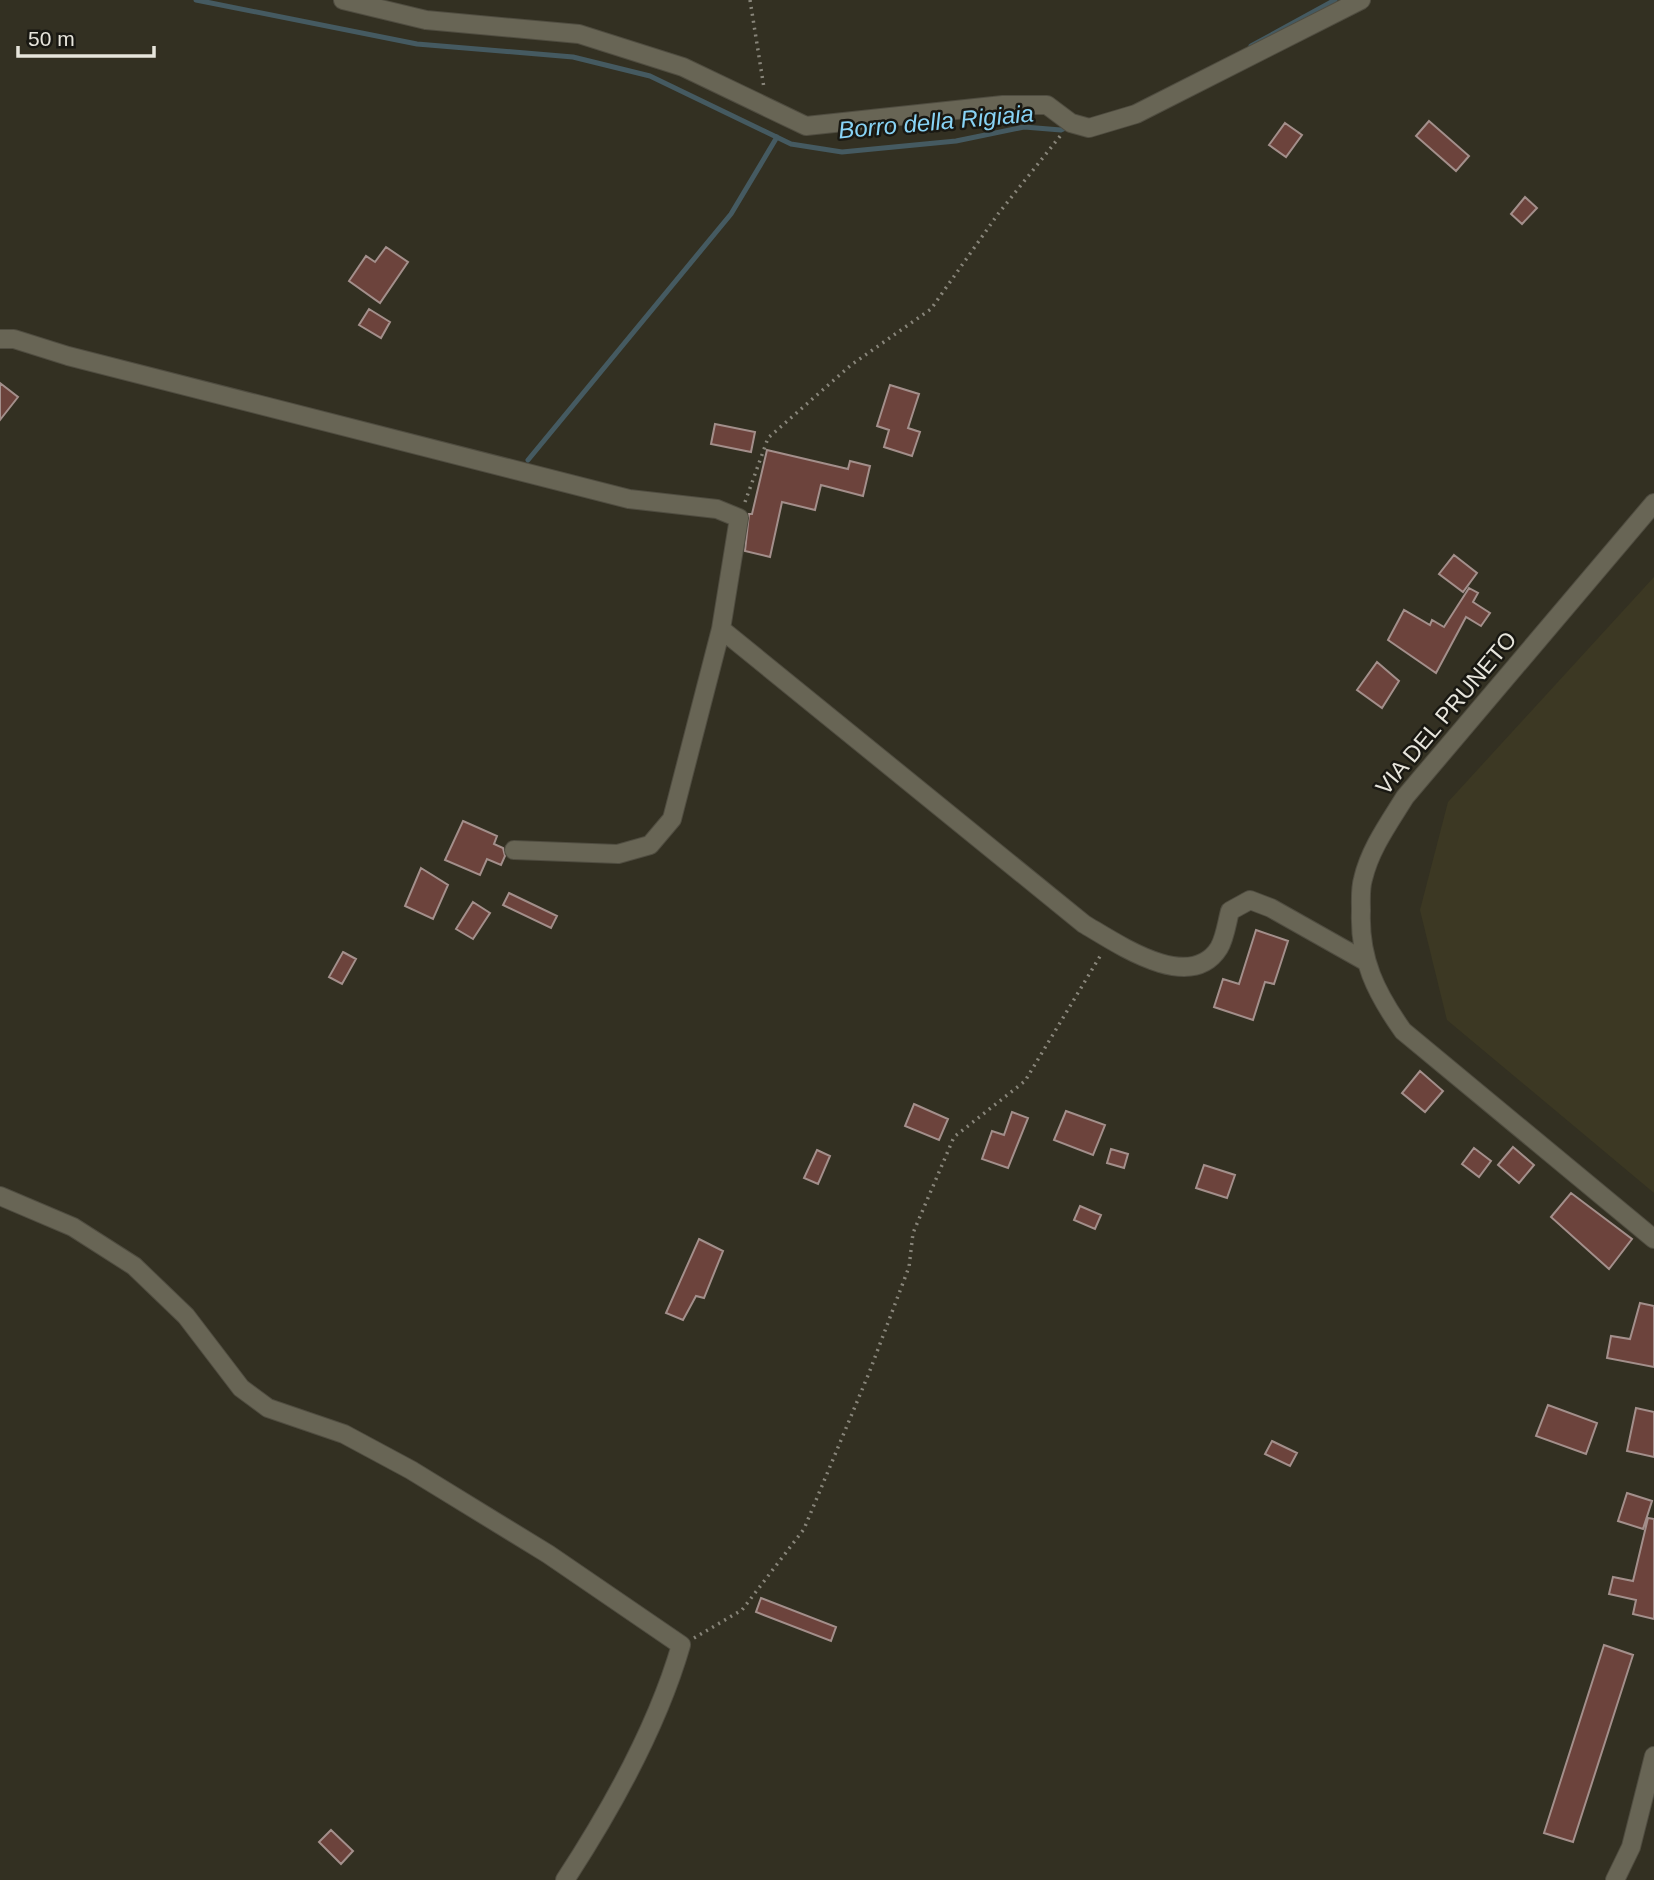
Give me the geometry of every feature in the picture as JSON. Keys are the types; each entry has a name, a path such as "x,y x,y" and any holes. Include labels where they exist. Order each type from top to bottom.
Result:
{"street":[{"path":"344,0 426,20 579,34 683,67 806,126 1003,105 1047,105 1071,123 1089,128 1136,114 1361,0"},
{"path":"0,338 14,339 68,356 629,499 717,509 739,518 721,629 672,819 650,845 618,854 514,850"},
{"name":"VIA DEL PRUNETO","path":"1654,503 1405,797 1375,845 1362,881 1361,925 1364,961 1379,998 1403,1031 1654,1239"},
{"path":"721,629 1084,924 1110,939 1180,969 1203,966 1220,947 1230,911 1250,900 1271,908 1364,961"},
{"path":"0,1196 73,1227 134,1266 186,1316 241,1388 268,1408 344,1434 411,1469 548,1553 681,1645 669,1684 603,1822 565,1880"},
{"path":"1615,1880 1631,1847 1654,1756"}],"path":[{"path":"750,0 767,107"},
{"path":"739,518 768,438 851,365 931,309 998,215 1071,123"},
{"path":"681,1645 742,1610 804,1529 878,1350 909,1267 913,1233 954,1137 1025,1081 1110,939"}],"shaded area":[{"path":"1654,577 1654,1193 1447,1020 1420,910 1448,802"}],"building":[{"path":"1429,121 1469,156 1456,171 1416,136"},
{"path":"1285,123 1302,135 1286,157 1269,145"},
{"path":"1525,197 1537,208 1522,224 1511,214"},
{"path":"386,247 408,262 380,303 349,281 366,256 375,262"},
{"path":"369,309 390,322 381,338 359,325"},
{"path":"0,383 18,397 0,420"},
{"path":"890,385 919,394 908,428 920,432 912,456 884,447 889,430 877,426"},
{"path":"715,424 755,432 751,452 711,444"},
{"path":"767,450 848,469 850,461 870,466 863,496 821,485 815,510 782,502 770,557 745,551 749,514 752,514"},
{"path":"1454,555 1477,573 1463,592 1439,574"},
{"path":"1469,588 1478,593 1473,602 1490,613 1481,626 1466,617 1436,673 1388,640 1404,610 1430,625 1432,620 1444,627"},
{"path":"1377,662 1399,681 1382,708 1357,690"},
{"path":"463,821 497,836 494,844 503,848 505,856 501,865 487,859 480,875 445,860"},
{"path":"421,868 448,885 433,919 405,906"},
{"path":"509,893 557,916 551,928 503,905"},
{"path":"473,902 490,913 473,939 456,929"},
{"path":"1256,930 1288,941 1274,984 1265,982 1253,1020 1214,1007 1223,979 1239,984"},
{"path":"343,952 356,959 342,984 329,977"},
{"path":"1420,1071 1443,1091 1425,1112 1402,1093"},
{"path":"914,1104 948,1119 939,1140 905,1126"},
{"path":"1066,1111 1105,1125 1093,1155 1054,1140"},
{"path":"1012,1112 1028,1118 1008,1168 982,1159 992,1131 1004,1135"},
{"path":"1513,1147 1534,1165 1519,1183 1498,1165"},
{"path":"1474,1148 1491,1161 1479,1177 1462,1164"},
{"path":"1111,1149 1128,1154 1124,1168 1107,1163"},
{"path":"817,1150 830,1156 818,1184 804,1178"},
{"path":"1204,1165 1235,1175 1227,1198 1196,1188"},
{"path":"1571,1193 1632,1239 1609,1269 1551,1217"},
{"path":"1080,1206 1101,1215 1095,1229 1074,1220"},
{"path":"699,1239 723,1251 704,1298 696,1296 683,1320 666,1313"},
{"path":"1640,1303 1654,1306 1654,1367 1607,1358 1611,1336 1630,1339"},
{"path":"1548,1405 1597,1423 1586,1454 1536,1436"},
{"path":"1636,1408 1654,1412 1654,1457 1627,1451"},
{"path":"1272,1441 1297,1453 1290,1466 1265,1454"},
{"path":"1627,1493 1652,1501 1643,1529 1618,1521"},
{"path":"1648,1518 1654,1519 1654,1619 1633,1614 1636,1600 1609,1594 1613,1577 1633,1581"},
{"path":"761,1598 836,1627 831,1641 756,1612"},
{"path":"1604,1645 1633,1655 1573,1842 1544,1833"},
{"path":"331,1830 353,1851 341,1864 319,1842"}],"waterway":[{"name":"Borro della Rigiaia","path":"196,0 417,44 573,57 650,76 791,144 842,152 956,141 1024,127 1061,130 1070,126"},
{"name":"Borro della Rigiaia","path":"1251,46 1335,0"},
{"path":"528,460 731,214 777,137"}]}
